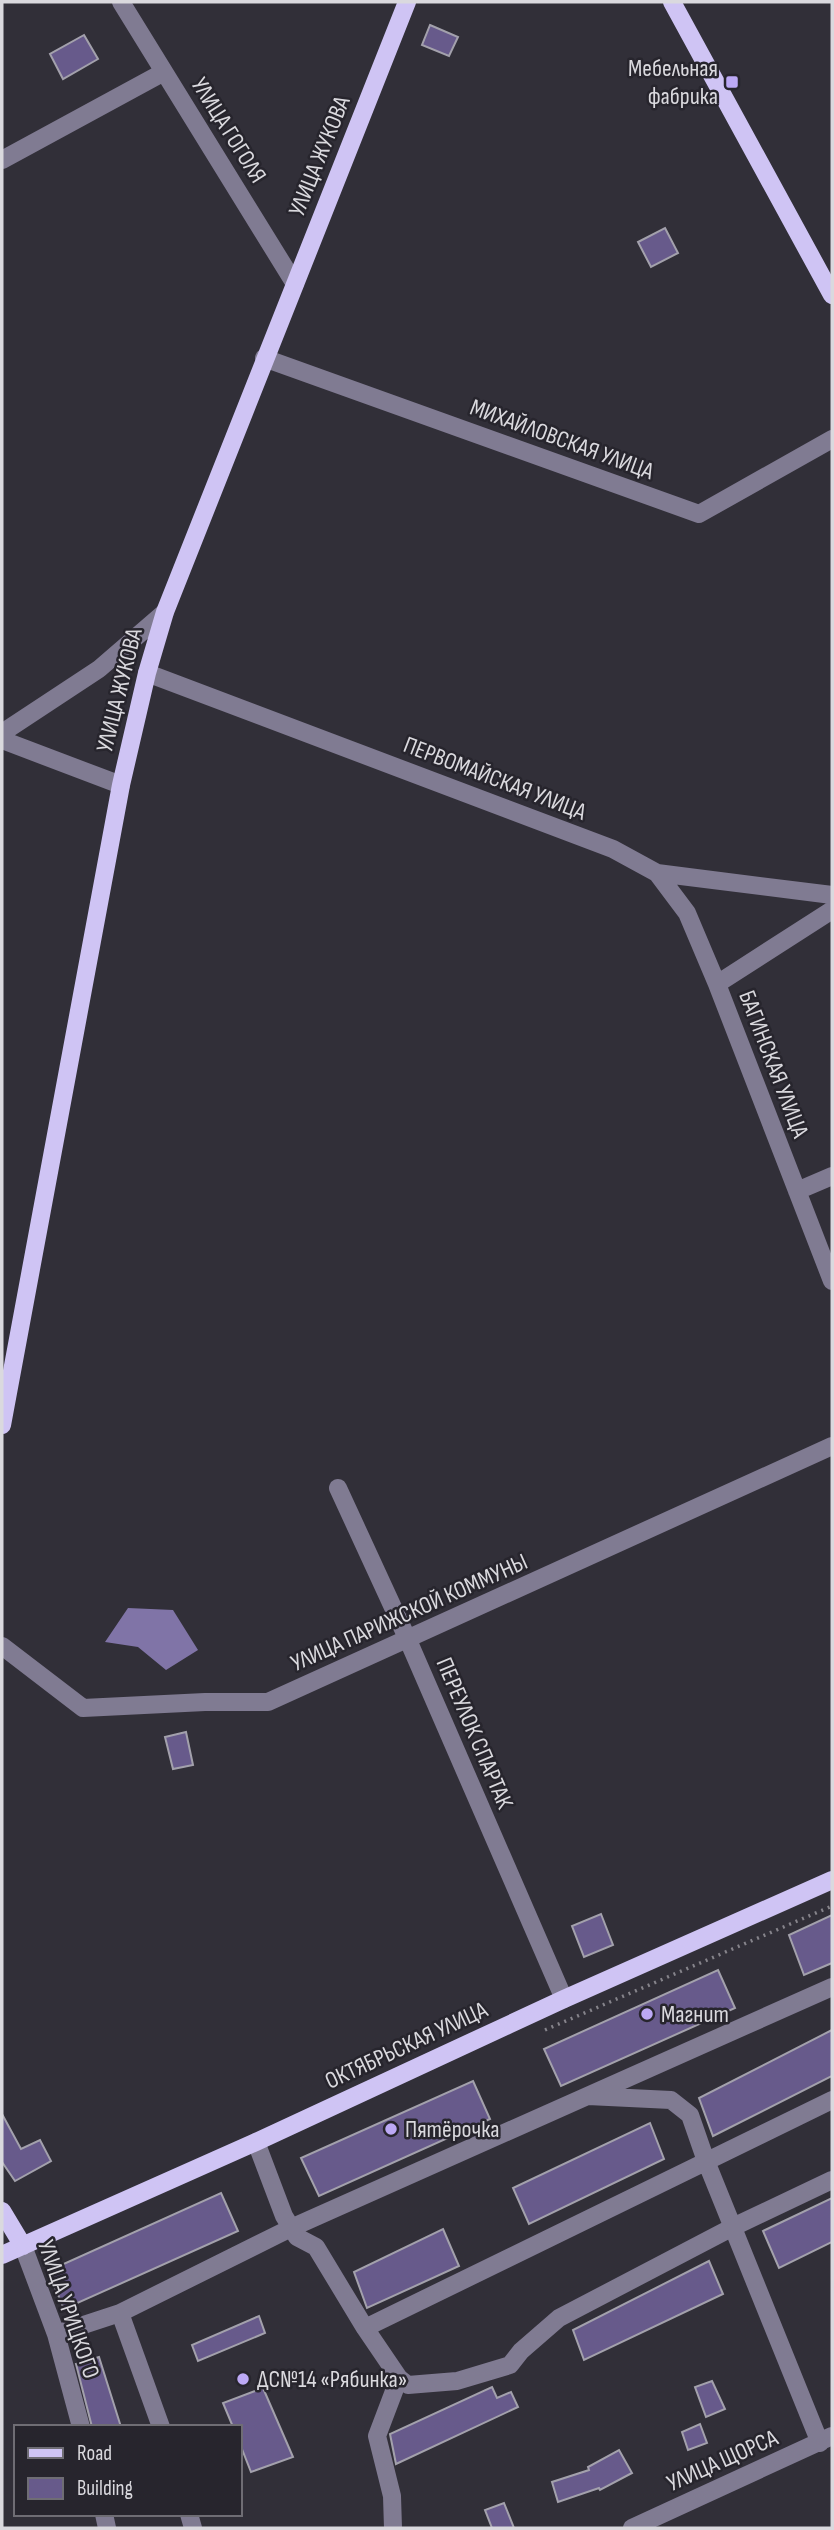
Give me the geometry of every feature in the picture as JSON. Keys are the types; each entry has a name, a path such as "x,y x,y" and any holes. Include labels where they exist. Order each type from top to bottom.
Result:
{"main road":[{"name":"УЛИЦА ЖУКОВА","path":"2,1425 121,785 147,673 165,612 407,2"},
{"path":"671,2 832,295"},
{"name":"ОКТЯБРЬСКАЯ УЛИЦА","path":"2,2255 832,1880"},
{"name":"УЛИЦА УРИЦКОГО","path":"2,2211 23,2246"}],"street":[{"name":"УЛИЦА ГОГОЛЯ","path":"121,2 295,284"},
{"path":"2,160 164,72"},
{"name":"МИХАЙЛОВСКАЯ УЛИЦА","path":"264,358 699,514 832,439"},
{"path":"2,733 99,669 165,612"},
{"name":"ПЕРВОМАЙСКАЯ УЛИЦА","path":"147,673 613,849 657,873 832,895"},
{"path":"2,740 121,785"},
{"name":"БАГИНСКАЯ УЛИЦА","path":"657,873 687,913 832,1280"},
{"path":"717,984 832,910"},
{"path":"797,1191 832,1176"},
{"name":"УЛИЦА ПАРИЖСКОЙ КОММУНЫ","path":"2,1646 83,1708 268,1702 832,1446"},
{"name":"ПЕРЕУЛОК СПАРТАК","path":"338,1488 408,1640 564,1999"},
{"path":"56,2334 120,2313 291,2228 832,1987"},
{"path":"585,2096 671,2100 690,2115 733,2227 826,2440"},
{"path":"365,2328 832,2100"},
{"path":"256,2142 291,2228 297,2237 316,2247 365,2328 399,2378 408,2385 457,2381 510,2365 521,2351 559,2318 733,2227 832,2180"},
{"name":"УЛИЦА УРИЦКОГО","path":"23,2246 56,2334 80,2425"},
{"path":"120,2313 160,2425"},
{"path":"393,2528 392,2496 377,2436 399,2378"},
{"name":"УЛИЦА ЩОРСА","path":"632,2528 826,2440"}],"shaded area":[{"path":"128,1608 173,1610 198,1650 166,1670 138,1647 105,1642"}],"building":[{"path":"430,25 458,37 449,56 422,45"},
{"path":"84,35 98,59 63,79 50,54"},
{"path":"665,228 678,253 651,267 638,242"},
{"path":"186,1732 193,1765 173,1769 165,1737"},
{"path":"601,1914 613,1945 584,1957 572,1926"},
{"path":"832,1915 832,1963 804,1975 789,1935"},
{"path":"718,1970 735,2008 561,2086 544,2049"},
{"path":"832,2030 832,2076 713,2136 699,2098"},
{"path":"473,2081 490,2119 319,2196 301,2158"},
{"path":"2,2114 21,2149 40,2140 51,2161 15,2181 2,2162"},
{"path":"650,2123 664,2159 529,2224 513,2188"},
{"path":"221,2193 238,2231 64,2309 48,2271"},
{"path":"832,2198 832,2242 779,2268 763,2231"},
{"path":"443,2229 459,2266 367,2308 354,2272"},
{"path":"709,2261 723,2294 584,2360 573,2330"},
{"path":"259,2316 265,2333 198,2361 192,2345"},
{"path":"99,2357 120,2425 91,2425 76,2364"},
{"path":"712,2381 725,2409 706,2417 695,2387"},
{"path":"492,2387 497,2398 511,2392 518,2407 396,2464 390,2434"},
{"path":"263,2388 293,2457 251,2472 242,2449 242,2425 232,2425 223,2403"},
{"path":"700,2424 707,2443 688,2450 682,2432"},
{"path":"619,2450 632,2473 600,2490 599,2488 558,2502 552,2482 589,2470 588,2467"},
{"path":"504,2503 514,2528 492,2528 485,2510"}],"place":[{"name":"Мебельная фабрика","path":"732,82"},
{"name":"Магнит","path":"647,2014"},
{"name":"Пятёрочка","path":"391,2129"},
{"name":"ДС№14 «Рябинка»","path":"243,2379"}]}
